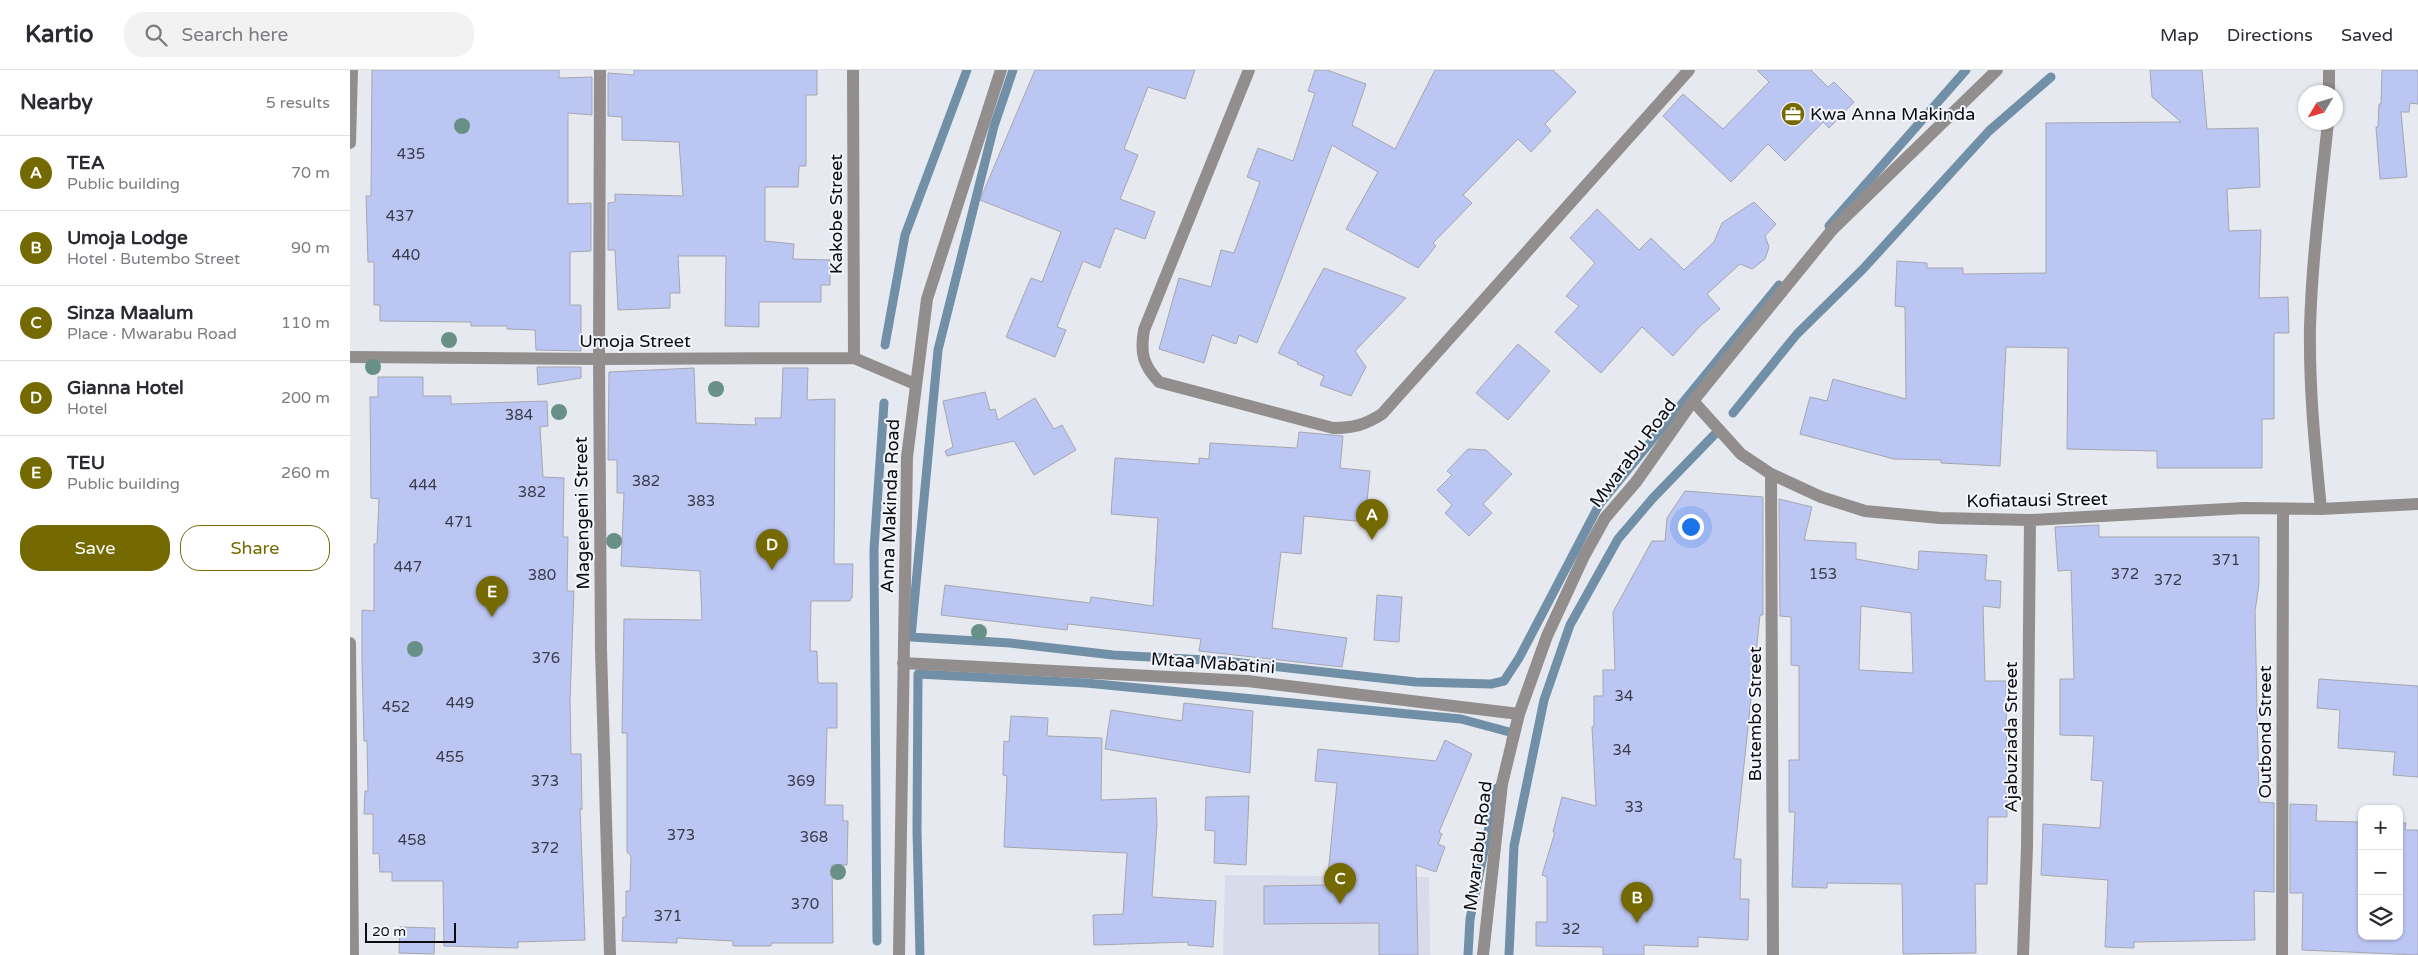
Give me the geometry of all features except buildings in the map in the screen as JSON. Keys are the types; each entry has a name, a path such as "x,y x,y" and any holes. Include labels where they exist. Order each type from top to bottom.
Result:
{"street":[{"path":"350,143 352,70"},
{"name":"Magengeni Street","path":"600,70 598,360 601,650 610,955"},
{"name":"Kakobe Street","path":"853,70 854,358"},
{"name":"Anna Makinda Road","path":"899,955 907,457 915,384 928,299 1001,70"},
{"path":"1249,70 1144,330 1142,349 1147,369 1159,382 1333,428 1351,428 1368,423 1382,414 1689,70"},
{"name":"Mwarabu Road","path":"1483,955 1502,784 1519,714 1548,636 1584,556 1605,518 1636,482 1694,401 1832,230 1997,70"},
{"path":"2329,70 2329,85"},
{"path":"2321,509 2311,404 2310,328 2313,259 2327,130"},
{"name":"Umoja Street","path":"350,357 598,360 854,358 915,384"},
{"name":"Kofiatausi Street","path":"1694,401 1741,454 1771,474 1820,497 1865,511 1940,518 2030,520 2244,508 2283,510 2418,504"},
{"name":"Butembo Street","path":"1771,474 1773,955"},
{"name":"Outbond Street","path":"2282,955 2283,510"},
{"name":"Ajabuziada Street","path":"2023,955 2027,847 2030,520"},
{"path":"350,643 353,955"},
{"name":"Mtaa Mabatini","path":"903,663 1248,681 1519,714"}],"shaded area":[{"path":"1225,875 1429,877 1430,955 1223,955"}],"waterway":[{"path":"885,345 905,235 967,70"},
{"path":"1013,70 994,126 938,350 911,637 1010,643 1113,655 1224,661 1416,682 1491,684 1504,681 1519,658 1599,505 1779,285"},
{"path":"1829,226 1966,70"},
{"path":"1733,413 1797,334 1863,269 1989,131 2051,77"},
{"path":"877,941 874,549 884,403"},
{"path":"1509,955 1514,846 1544,700 1570,625 1618,539 1653,498 1714,435"},
{"path":"920,955 917,830 918,674 1086,683 1461,719 1513,733 1511,740"},
{"path":"1468,955 1470,919 1497,788"}],"place":[{"name":"Kwa Anna Makinda","path":"1793,114"},
{"name":"TEA","path":"1372,540"},
{"name":"Gianna Hotel","path":"772,570"},
{"name":"TEU","path":"492,617"},
{"name":"Sinza Maalum","path":"1340,904"},
{"name":"Umoja Lodge","path":"1637,923"}]}
